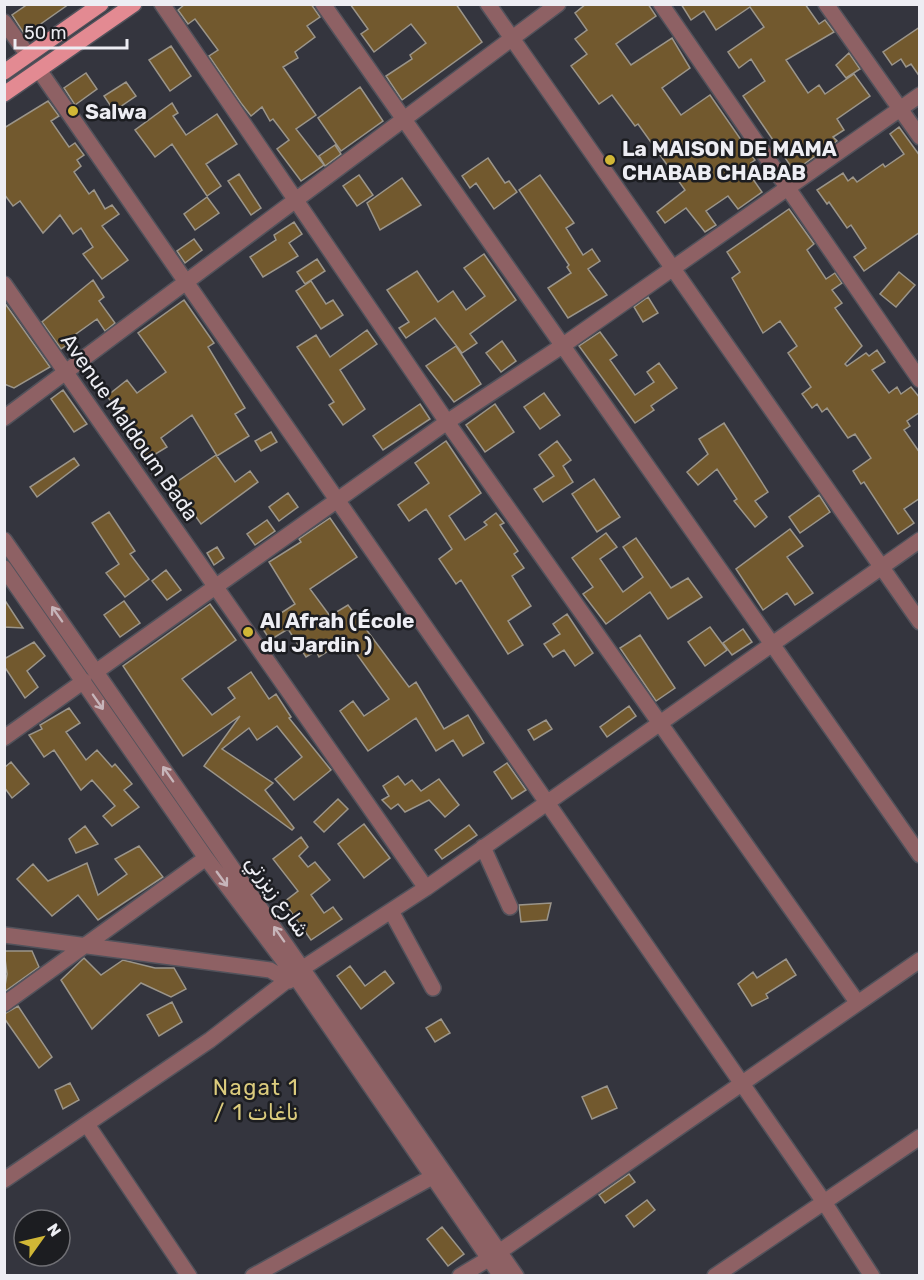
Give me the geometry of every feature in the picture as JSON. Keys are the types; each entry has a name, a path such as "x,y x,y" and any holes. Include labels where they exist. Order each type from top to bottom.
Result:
{"main road":[{"path":"4,72 101,4"},
{"path":"4,94 134,4"}],"street":[{"path":"162,4 447,422 857,1002"},
{"path":"323,4 402,120 920,855"},
{"path":"488,4 920,622"},
{"path":"4,418 297,202 402,120 558,4"},
{"path":"662,4 920,380"},
{"path":"826,4 920,137"},
{"path":"4,22 28,55"},
{"path":"39,70 824,1202 872,1275"},
{"path":"97,671 218,590 336,501 447,422 562,346 671,267 920,95"},
{"name":"Avenue Maldoum Bada","path":"4,284 426,888"},
{"name":"شارع زيزرتي","path":"4,540 97,671 296,975 432,1177 494,1255 516,1275"},
{"path":"4,1180 88,1126 296,975 426,888 920,540"},
{"name":"شارع زيزرتي","path":"4,568 206,858 296,975 494,1255 501,1275"},
{"path":"4,738 84,681"},
{"path":"483,847 510,907"},
{"path":"4,1004 206,858"},
{"path":"391,911 433,988"},
{"path":"4,935 296,975"},
{"path":"460,1275 494,1255 920,960"},
{"path":"88,1126 189,1275"},
{"path":"715,1275 920,1137"},
{"path":"253,1275 432,1177"}],"building":[{"path":"28,4 69,4 25,35 12,15"},
{"path":"185,4 311,4 320,17 307,26 315,37 295,52 298,58 283,67 316,115 296,129 324,165 301,181 277,149 289,140 273,119 270,121 262,107 251,116 241,103 209,56 218,50 195,19 188,24 178,10"},
{"path":"350,4 456,4 482,42 402,100 386,76 412,59 410,55 426,43 411,24 374,52 361,34 368,29"},
{"path":"586,4 648,4 656,16 616,44 631,65 672,38 690,68 662,88 681,115 710,95 755,160 751,163 756,170 750,175 762,192 738,209 728,196 706,211 716,225 705,232 686,208 665,223 657,212 685,190 638,124 635,126 612,95 599,104 571,66 587,54 575,39 587,30 575,13"},
{"path":"681,4 805,4 819,24 825,20 834,32 786,60 808,93 819,85 825,94 854,74 870,96 837,119 844,130 833,137 837,141 794,171 743,96 765,81 751,59 739,68 728,52 764,27 750,7 716,30 704,11 691,20"},
{"path":"920,27 920,77 911,64 906,67 901,59 892,65 883,52"},
{"path":"171,46 191,76 170,91 149,60"},
{"path":"849,53 860,69 846,78 836,65"},
{"path":"86,73 97,89 75,105 64,88"},
{"path":"126,82 136,96 114,111 104,96"},
{"path":"360,87 383,121 341,151 318,118"},
{"path":"48,101 59,116 51,121 69,147 75,143 84,155 77,160 81,166 74,172 89,194 94,190 105,209 112,205 119,214 102,226 128,260 102,279 83,254 93,247 81,228 73,234 60,215 43,233 20,201 13,206 4,194 4,128"},
{"path":"172,103 178,113 173,116 186,135 217,114 237,144 206,164 221,186 207,196 172,144 155,157 135,130"},
{"path":"899,127 920,156 920,232 864,271 854,257 866,248 851,225 847,228 829,202 827,204 817,190 843,173 848,181 853,177 857,182 883,164 885,167 904,154 890,134"},
{"path":"335,145 341,154 325,166 319,156"},
{"path":"488,158 505,183 509,181 517,192 494,209 476,183 470,188 462,176"},
{"path":"239,174 261,208 251,215 228,181"},
{"path":"359,175 373,195 357,206 343,186"},
{"path":"540,175 574,223 566,228 583,255 592,249 600,261 588,269 607,295 568,318 548,288 571,273 567,267 569,265 519,190"},
{"path":"402,178 421,205 380,230 367,203"},
{"path":"207,197 219,213 195,230 184,214"},
{"path":"789,209 814,244 807,250 826,279 835,273 842,283 832,290 842,303 835,308 862,346 845,364 847,366 866,353 869,356 877,350 885,362 872,370 889,393 897,387 901,394 911,387 920,398 920,412 907,421 910,426 904,430 920,453 920,498 904,509 914,523 898,534 864,482 861,484 853,471 871,458 855,434 848,438 827,408 822,412 817,404 812,408 802,394 811,387 788,353 797,346 780,321 763,333 732,278 740,272 727,252"},
{"path":"294,222 302,234 289,243 298,256 263,277 250,257 276,240 274,235"},
{"path":"194,239 202,250 185,263 177,251"},
{"path":"484,254 516,300 470,334 477,343 462,353 435,318 406,338 399,328 409,322 387,290 417,271 438,302 453,291 466,310 485,296 464,268"},
{"path":"317,259 325,271 305,284 297,272"},
{"path":"899,272 915,285 896,307 880,294"},
{"path":"93,280 104,297 99,301 115,323 105,331 97,319 76,334 78,338 61,349 42,322"},
{"path":"311,281 326,304 333,300 343,315 321,329 296,291"},
{"path":"648,297 658,313 643,322 634,307"},
{"path":"184,300 214,343 208,347 245,408 235,414 249,436 217,456 192,415 161,438 167,447 144,461 134,444 138,441 107,396 127,380 137,393 166,372 138,333"},
{"path":"4,302 50,367 14,388 4,384"},
{"path":"367,330 377,344 340,370 365,409 343,425 329,405 334,402 297,347 316,335 330,357"},
{"path":"600,332 617,355 610,360 635,395 654,382 647,372 659,363 677,388 651,406 654,410 635,423 579,346"},
{"path":"502,341 516,361 501,372 486,353"},
{"path":"456,346 481,384 454,402 426,366"},
{"path":"63,390 87,424 74,432 51,399"},
{"path":"544,393 560,415 540,429 524,407"},
{"path":"420,404 430,419 383,450 373,436"},
{"path":"495,404 514,432 485,452 466,425"},
{"path":"724,423 768,492 755,501 767,517 755,527 734,501 737,499 717,469 698,485 687,472 708,454 699,439"},
{"path":"271,432 277,442 261,451 255,441"},
{"path":"446,441 481,493 449,516 465,540 487,525 484,522 496,513 504,523 500,525 518,551 514,554 524,568 512,576 531,606 508,621 523,645 508,654 461,580 456,584 439,559 452,549 426,509 409,521 398,505 429,483 415,463"},
{"path":"557,441 571,460 563,466 573,482 543,502 534,489 554,476 539,455"},
{"path":"216,455 235,482 250,471 258,482 201,524 182,497 176,501 168,488"},
{"path":"74,458 79,465 37,497 30,487"},
{"path":"594,479 620,517 597,532 572,494"},
{"path":"288,493 298,507 279,521 269,507"},
{"path":"819,495 830,512 800,533 789,517"},
{"path":"109,512 135,551 130,554 149,579 125,597 106,573 119,564 92,523"},
{"path":"330,518 357,557 310,589 330,616 348,605 409,687 416,682 444,729 468,715 484,743 463,756 453,740 436,751 416,718 368,751 340,711 353,701 364,716 389,699 351,646 341,653 336,646 319,657 316,651 306,657 288,629 270,640 261,626 295,604 269,562 301,542 299,539"},
{"path":"267,520 275,531 255,545 247,534"},
{"path":"790,529 803,546 787,557 813,593 795,605 787,593 763,610 736,569"},
{"path":"606,533 617,547 600,559 623,592 643,577 623,547 636,538 671,588 688,578 702,597 668,619 650,592 606,624 583,594 593,587 572,558"},
{"path":"217,547 224,558 214,565 207,553"},
{"path":"166,570 181,590 167,600 152,581"},
{"path":"4,599 23,628 4,627"},
{"path":"124,601 140,623 120,637 104,615"},
{"path":"210,604 236,640 182,679 212,715 235,698 228,688 251,672 269,699 276,694 291,717 289,718 331,770 294,800 275,779 302,757 277,726 257,740 249,728 222,749 273,783 265,790 294,828 292,830 204,766 240,716 183,756 123,666"},
{"path":"567,614 593,653 575,666 564,650 553,657 544,644 560,634 553,624"},
{"path":"710,627 727,650 705,666 688,642"},
{"path":"743,629 752,642 732,655 723,643"},
{"path":"640,635 675,688 656,701 620,648"},
{"path":"34,642 45,656 27,671 38,687 25,698 4,666 4,659"},
{"path":"629,706 636,716 607,737 600,727"},
{"path":"69,708 80,723 66,732 86,760 97,750 112,767 115,764 132,784 124,790 139,807 112,826 103,816 115,806 92,780 81,790 54,750 44,757 29,735 42,729 40,725"},
{"path":"546,720 552,729 534,740 528,730"},
{"path":"11,762 29,784 12,798 4,787 4,768"},
{"path":"507,763 526,790 512,799 494,772"},
{"path":"398,776 405,785 412,780 421,791 439,779 459,805 445,817 429,800 405,812 398,804 391,809 382,800 389,796 383,786"},
{"path":"338,799 348,809 324,832 314,822"},
{"path":"364,824 390,858 364,878 338,844"},
{"path":"469,825 477,835 442,859 435,850"},
{"path":"85,826 98,844 76,853 69,839"},
{"path":"301,837 308,847 299,856 308,867 315,862 330,880 311,895 324,913 333,907 342,919 311,940 284,902 298,891 273,859"},
{"path":"139,846 163,877 98,920 78,895 52,916 17,879 33,864 48,881 87,863 98,895 127,874 115,859"},
{"path":"551,903 547,920 521,922 519,905"},
{"path":"4,951 32,951 39,967 4,992 7,974"},
{"path":"84,958 101,975 123,960 155,968 174,968 186,989 171,997 141,983 92,1029 61,980"},
{"path":"786,959 796,975 766,994 768,998 752,1006 738,984 753,972 757,978"},
{"path":"350,966 365,986 385,971 394,983 361,1009 337,976"},
{"path":"172,1002 182,1022 159,1036 147,1015"},
{"path":"18,1006 52,1057 39,1068 4,1018 4,1014"},
{"path":"441,1019 450,1033 435,1042 426,1028"},
{"path":"70,1083 79,1100 63,1109 55,1090"},
{"path":"607,1086 617,1108 592,1119 582,1097"},
{"path":"629,1174 635,1182 605,1203 599,1195"},
{"path":"647,1200 655,1210 634,1227 626,1216"},
{"path":"442,1227 464,1254 448,1266 427,1239"}],"place":[{"name":"Salwa","path":"73,111"},
{"name":"La MAISON DE MAMA CHABAB CHABAB","path":"610,160"},
{"name":"Al Afrah (École du Jardin )","path":"248,632"}],"district":[{"name":"Nagat 1 / ناغات 1","path":"256,1100"}]}
